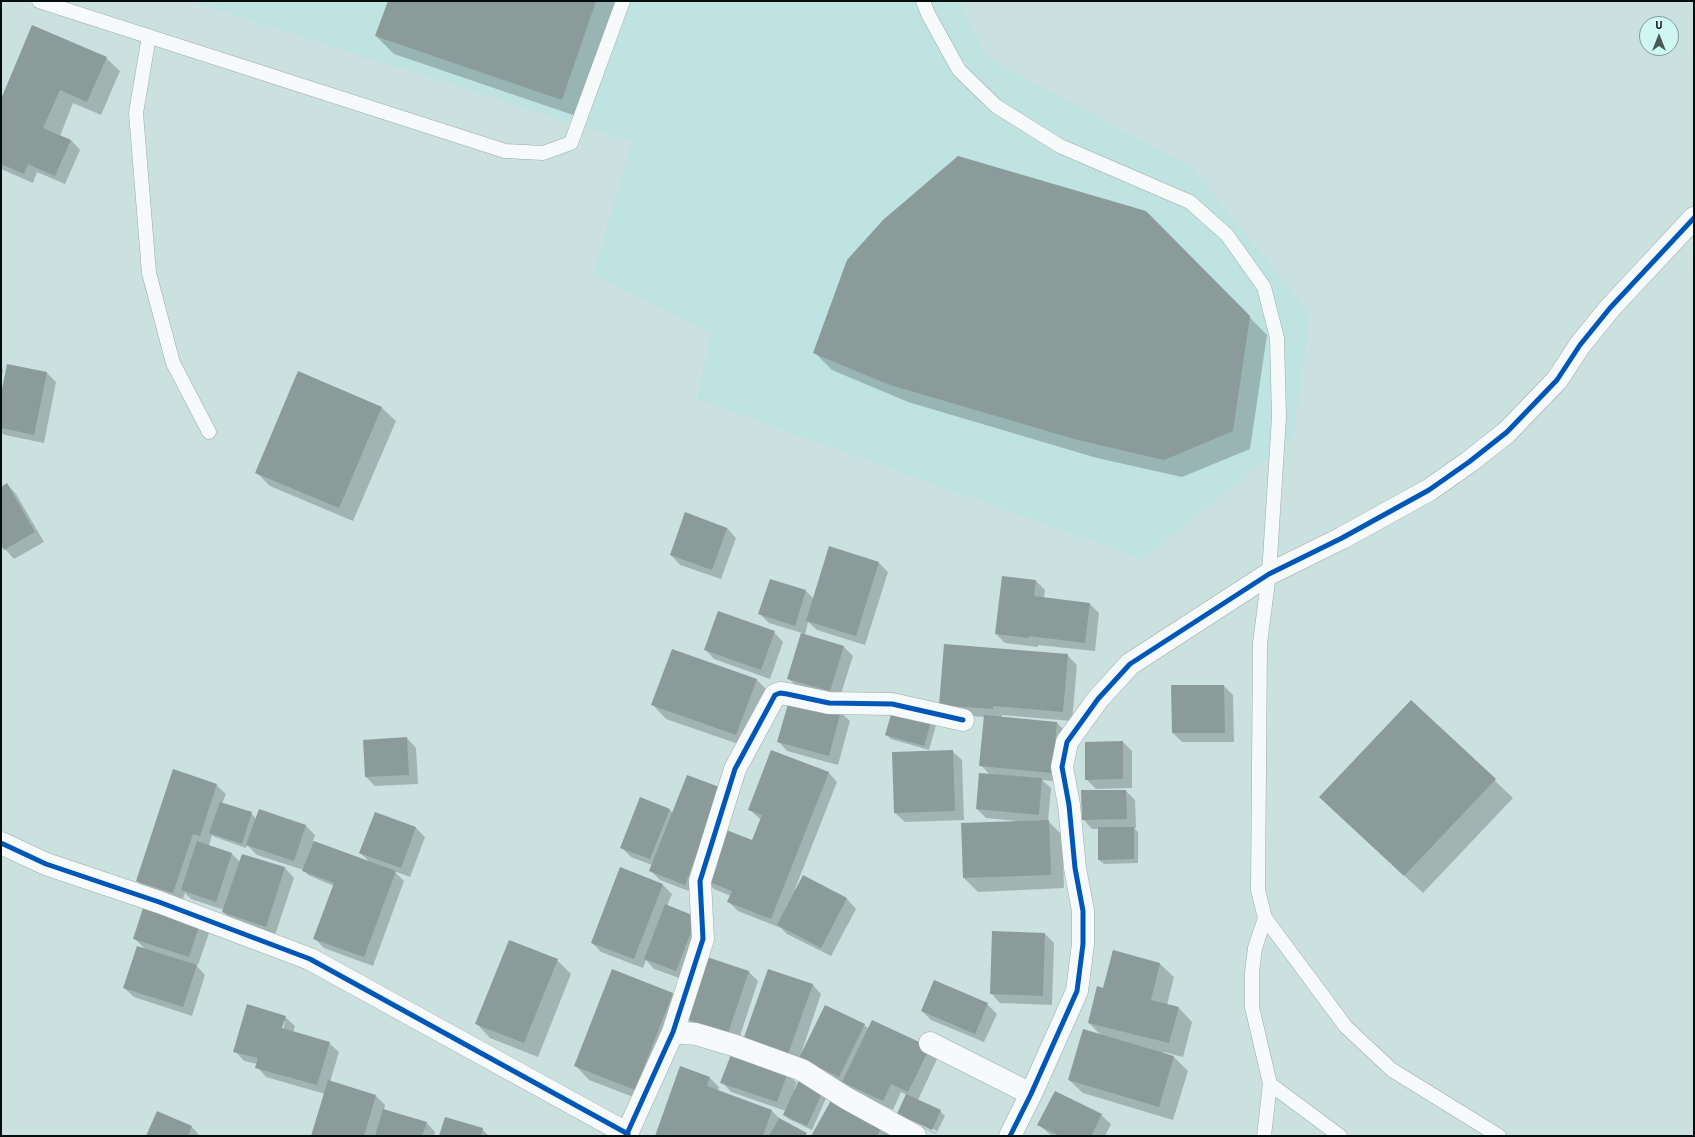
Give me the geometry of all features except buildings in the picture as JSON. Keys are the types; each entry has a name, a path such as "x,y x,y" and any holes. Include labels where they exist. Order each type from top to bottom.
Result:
{"street":[{"path":"1010,1136 1031,1094 1077,990 1083,944 1083,911 1075,868 1069,805 1062,767 1067,742 1098,699 1130,664 1269,574 1342,538 1429,490 1469,462 1507,432 1558,380 1580,345 1610,308 1694,218"},
{"path":"1,843 46,864 159,902 310,960 627,1135 673,1032 703,939 700,881 735,769 774,695 780,693 787,694 829,703 892,704 963,720"},
{"path":"673,1032 696,1034 733,1045 802,1070 846,1098 915,1136"},
{"path":"930,1044 1031,1094"}],"lane":[{"path":"39,1 505,151 543,153 571,143 623,1"},
{"path":"923,1 928,14 959,70 996,106 1060,146 1190,202 1227,235 1264,287 1276,338 1279,417 1269,574 1260,651 1258,890 1265,918 1346,1027 1392,1070 1499,1136"},
{"path":"149,36 136,113 149,273 173,363 209,432"},
{"path":"1264,1136 1270,1084 1252,1007 1252,972 1255,948 1265,918"},
{"path":"1270,1084 1340,1136"}],"shaded area":[{"path":"190,1 960,1 987,57 1192,168 1310,314 1293,438 1143,559 697,399 711,333 593,275 632,142"}],"cycle path":[{"path":"1010,1136 1031,1094 1077,991 1083,944 1083,911 1075,868 1069,805 1062,767 1067,742 1098,699 1130,664 1269,574 1342,538 1429,490 1469,462 1507,432 1557,380 1580,345 1610,308 1694,218"},
{"path":"626,1136 673,1032 703,939 700,881 735,769 775,695 780,693 787,694 829,703 892,704 963,720"},
{"path":"1,843 46,864 159,902 310,959 628,1134"}]}
